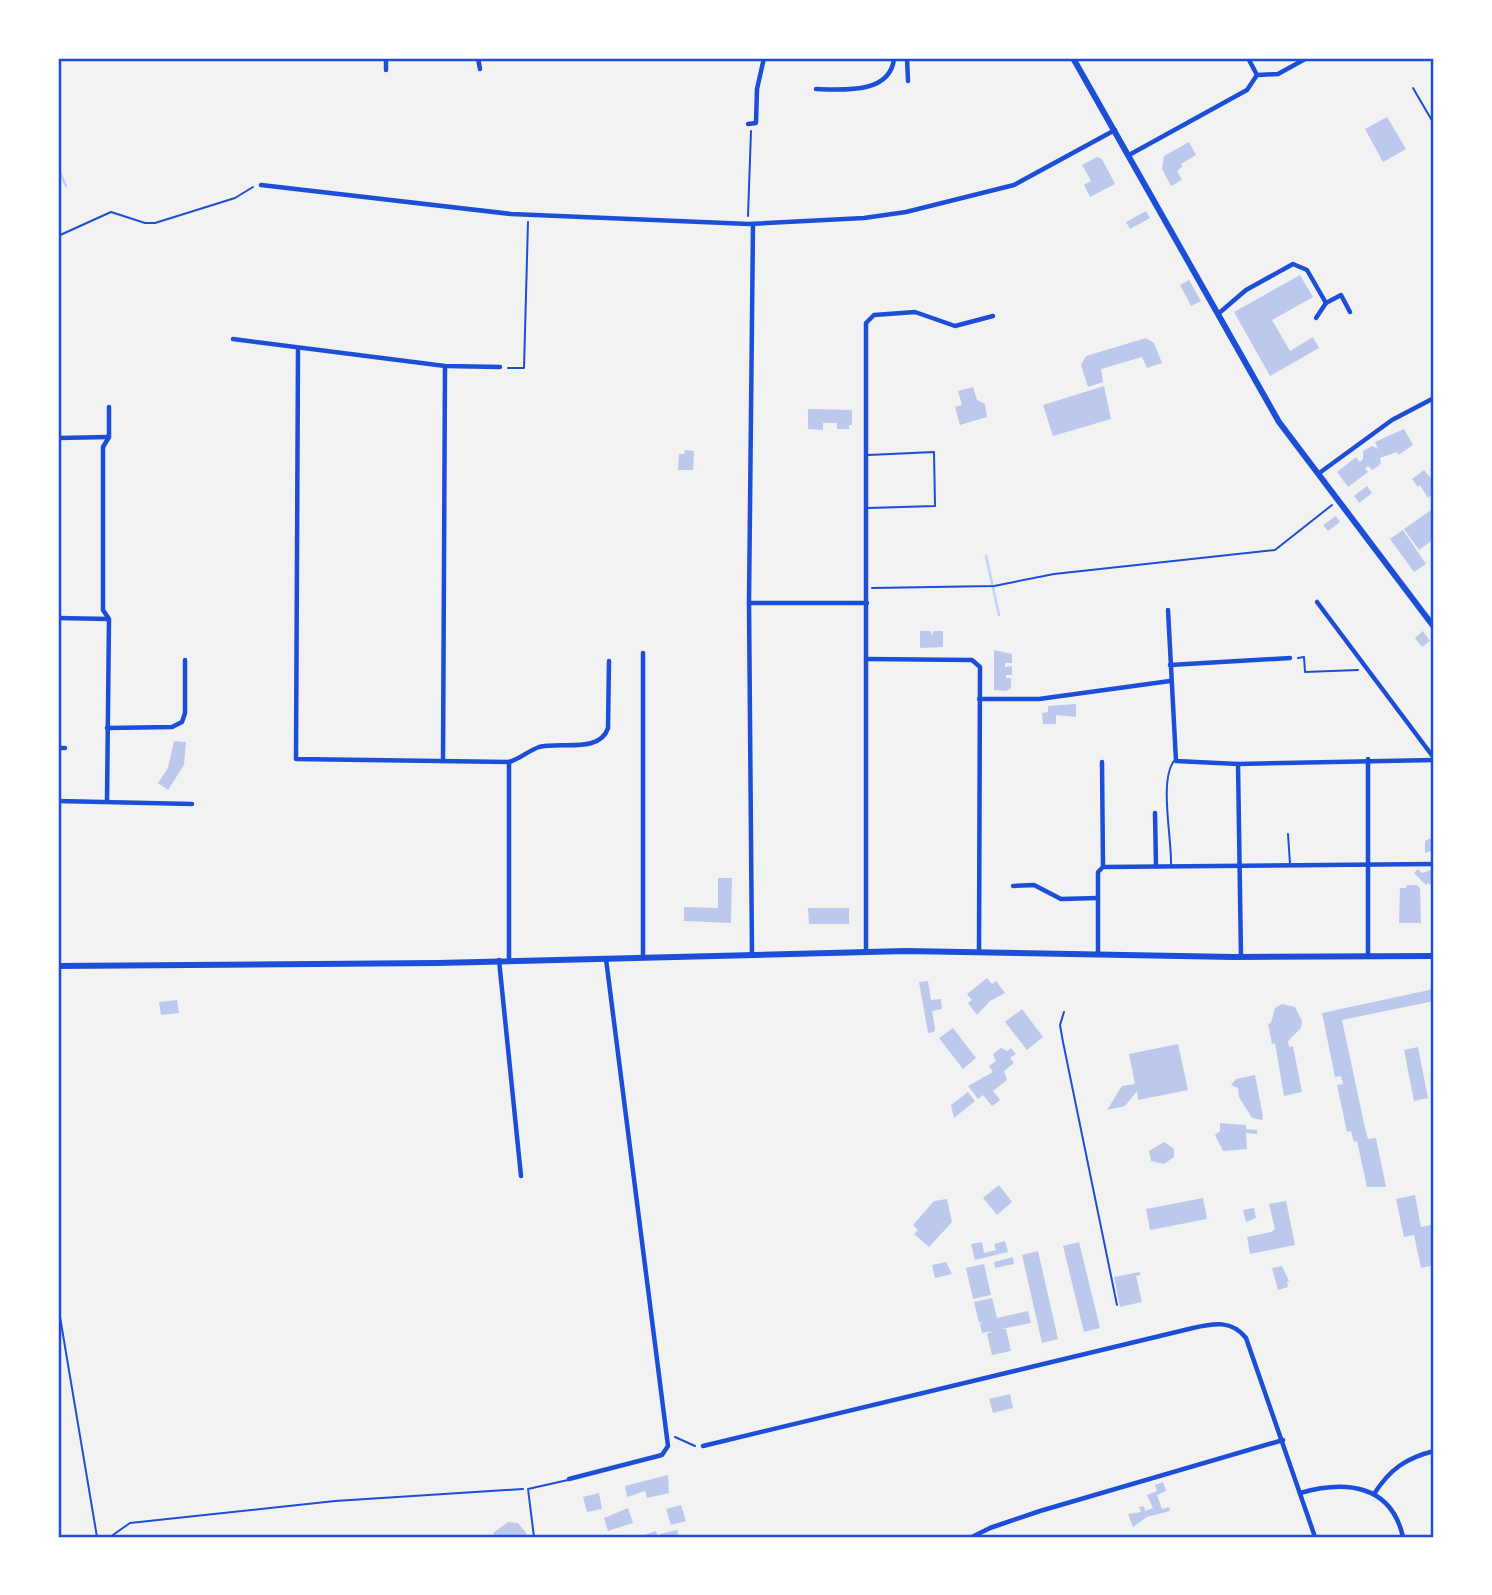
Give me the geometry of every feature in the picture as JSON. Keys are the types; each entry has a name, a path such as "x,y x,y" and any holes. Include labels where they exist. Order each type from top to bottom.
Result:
{"main road":[{"path":"1073,58 1279,422 1434,627"},
{"path":"58,966 979,951 1241,957 1434,956"}],"street":[{"path":"386,58 386,70"},
{"path":"478,58 480,69"},
{"path":"750,124 756,123 757,89 764,58"},
{"path":"816,89 875,85 884,81 891,73 894,58"},
{"path":"906,58 908,81"},
{"path":"1129,155 1253,85 1257,75 1248,58"},
{"path":"1257,75 1278,74 1307,58"},
{"path":"261,185 528,214 751,224 864,218 955,201 1014,185 1115,130"},
{"path":"751,224 749,603 752,956"},
{"path":"1218,314 1246,290 1293,264 1307,270 1326,303"},
{"path":"1316,318 1326,303 1340,295 1350,312"},
{"path":"866,952 866,323 874,315 915,312 956,326 993,316"},
{"path":"233,340 445,366 500,367"},
{"path":"299,350 296,759 509,762 541,747 594,743 603,738 608,728 609,662"},
{"path":"443,761 445,366"},
{"path":"1318,474 1392,420 1434,398"},
{"path":"107,801 108,619 103,610 103,447 109,437 109,407"},
{"path":"58,438 109,437"},
{"path":"1317,602 1434,759"},
{"path":"749,603 867,603"},
{"path":"1168,610 1175,760 1238,764 1434,759"},
{"path":"58,618 108,619"},
{"path":"643,653 643,958"},
{"path":"1170,665 1290,658"},
{"path":"866,659 972,660 979,667 979,951"},
{"path":"107,728 172,727 182,722 185,713 185,660"},
{"path":"979,699 1039,699 1170,681"},
{"path":"58,748 65,748"},
{"path":"1368,759 1368,956"},
{"path":"509,762 509,959"},
{"path":"1102,762 1103,867"},
{"path":"1238,764 1241,957"},
{"path":"58,801 192,804"},
{"path":"1155,813 1156,866"},
{"path":"1098,954 1098,872 1103,867 1434,864"},
{"path":"1013,886 1034,885 1060,899 1098,898"},
{"path":"499,959 521,1177"},
{"path":"569,1479 662,1455 668,1446 606,959"},
{"path":"703,1446 1212,1323 1238,1328 1246,1338 1315,1537"},
{"path":"972,1537 1040,1511 1283,1440"},
{"path":"1374,1494 1387,1475 1403,1462 1434,1451"},
{"path":"1300,1493 1338,1485 1374,1494 1396,1517 1403,1537"}],"lane":[{"path":"1413,88 1434,124"},
{"path":"867,456 934,452 935,506 867,508"},
{"path":"1171,865 1168,774 1175,760"},
{"path":"1289,834 1290,865"},
{"path":"1064,1012 1062,1033 1117,1305"},
{"path":"58,1305 97,1537"},
{"path":"534,1537 528,1489 569,1479"}],"path":[{"path":"750,124 751,224"},
{"path":"58,236 110,212 145,223 155,223 235,198 246,189 261,185"},
{"path":"500,367 524,368 528,214"},
{"path":"867,587 993,587 1054,574 1275,550 1338,500"},
{"path":"1290,658 1304,657 1305,672 1369,670"},
{"path":"665,1427 679,1441 689,1446 703,1446"},
{"path":"110,1537 130,1523 335,1501 528,1489"}],"building":[{"path":"1387,117 1406,149 1383,162 1365,129"},
{"path":"1189,142 1196,155 1181,164 1182,167 1177,171 1182,180 1171,186 1162,169 1164,156"},
{"path":"1097,157 1102,159 1115,184 1090,197 1084,185 1091,181 1082,165"},
{"path":"1146,211 1150,218 1130,229 1126,222"},
{"path":"1300,275 1313,297 1272,320 1290,351 1313,337 1319,348 1270,376 1234,312"},
{"path":"1189,280 1201,301 1191,306 1180,285"},
{"path":"1146,338 1154,343 1162,363 1147,368 1142,357 1101,369 1103,382 1088,387 1081,365 1086,356"},
{"path":"1104,386 1111,419 1053,436 1043,405"},
{"path":"973,387 977,400 985,404 987,417 960,425 955,407 962,405 958,391"},
{"path":"808,409 852,410 852,425 849,425 849,429 837,429 837,423 823,423 823,430 808,429"},
{"path":"1404,429 1413,445 1398,455 1397,452 1380,458 1381,463 1377,467 1372,470 1368,466 1365,468 1368,472 1348,487 1337,472 1356,457 1360,462 1363,459 1363,451 1372,446 1378,449 1375,442"},
{"path":"685,450 694,451 693,470 678,470 679,454 684,454"},
{"path":"1424,470 1434,482 1434,493 1428,498 1420,485 1418,487 1412,479"},
{"path":"1367,486 1372,493 1359,503 1354,496"},
{"path":"1434,508 1434,539 1419,550 1404,529"},
{"path":"1336,516 1340,522 1328,531 1323,525"},
{"path":"1403,530 1426,564 1414,572 1390,539"},
{"path":"920,631 930,631 933,636 933,631 943,631 943,647 920,648"},
{"path":"1423,631 1430,641 1422,647 1415,638"},
{"path":"994,650 1012,654 1012,663 1005,663 1005,667 1012,666 1012,675 1006,675 1006,678 1011,678 1011,688 1006,691 994,690"},
{"path":"1076,704 1076,717 1056,715 1056,724 1043,724 1042,713 1048,712 1048,706"},
{"path":"174,741 186,742 184,765 168,790 158,783 168,768"},
{"path":"1434,839 1434,850 1425,853 1425,841"},
{"path":"1418,869 1422,873 1434,869 1434,887 1428,883 1426,885 1414,873"},
{"path":"718,878 732,878 731,923 684,921 684,907 718,908"},
{"path":"1407,885 1417,885 1420,888 1421,923 1399,923 1400,888 1406,888"},
{"path":"808,908 849,908 849,924 809,924"},
{"path":"987,978 992,984 996,981 1005,993 990,1001 977,1015 968,1003 972,1000 967,994"},
{"path":"928,981 931,1000 941,999 942,1009 932,1011 935,1028 934,1032 928,1033 919,982"},
{"path":"1434,989 1434,1001 1342,1020 1365,1128 1368,1139 1376,1138 1386,1187 1367,1187 1357,1141 1354,1142 1351,1131 1347,1132 1337,1085 1343,1084 1341,1076 1335,1077 1322,1013"},
{"path":"177,1000 179,1013 161,1015 159,1002"},
{"path":"1282,1004 1295,1007 1302,1021 1301,1028 1288,1041 1289,1047 1293,1046 1302,1092 1284,1096 1275,1043 1272,1044 1268,1024 1271,1023 1275,1008"},
{"path":"1022,1009 1043,1037 1027,1050 1005,1022"},
{"path":"953,1028 976,1058 963,1069 939,1038"},
{"path":"1178,1044 1188,1090 1138,1100 1137,1091 1125,1106 1107,1110 1122,1086 1135,1084 1129,1054"},
{"path":"1418,1047 1428,1098 1414,1101 1404,1050"},
{"path":"1001,1048 1007,1051 1011,1048 1016,1054 1010,1058 1014,1063 1004,1071 1007,1080 993,1091 1000,1100 992,1106 983,1095 978,1099 968,1086 993,1072 989,1066 996,1061 993,1054"},
{"path":"1255,1075 1262,1120 1252,1118 1239,1097 1238,1088 1231,1085 1236,1079"},
{"path":"968,1092 975,1101 954,1118 951,1105"},
{"path":"1220,1123 1246,1125 1246,1129 1257,1130 1257,1134 1246,1133 1247,1149 1223,1151 1215,1135 1220,1131"},
{"path":"1164,1142 1174,1149 1174,1157 1164,1164 1151,1161 1149,1151"},
{"path":"999,1185 1012,1202 997,1215 983,1198"},
{"path":"1415,1195 1421,1227 1431,1225 1434,1242 1434,1265 1421,1268 1414,1235 1404,1237 1396,1199"},
{"path":"1203,1198 1207,1219 1150,1230 1146,1209"},
{"path":"947,1199 952,1222 929,1247 914,1234 918,1230 913,1225 934,1201"},
{"path":"1286,1201 1295,1245 1250,1254 1247,1237 1275,1229 1269,1204"},
{"path":"1254,1208 1256,1218 1246,1222 1243,1210"},
{"path":"1005,1241 1008,1252 975,1260 971,1244 982,1242 984,1253 996,1250 994,1244"},
{"path":"1079,1242 1100,1328 1084,1332 1063,1246"},
{"path":"1038,1251 1058,1339 1042,1343 1022,1255"},
{"path":"1013,1257 1014,1264 995,1268 994,1262"},
{"path":"946,1262 952,1274 935,1278 932,1265"},
{"path":"984,1264 991,1295 973,1299 966,1268"},
{"path":"1282,1266 1289,1281 1288,1287 1278,1290 1272,1268"},
{"path":"1140,1272 1140,1275 1136,1276 1142,1302 1120,1307 1114,1277"},
{"path":"992,1298 997,1318 1028,1311 1031,1323 1001,1329 1006,1329 1011,1351 992,1355 987,1334 992,1331 982,1333 980,1324 984,1321 979,1323 974,1302"},
{"path":"1010,1394 1013,1408 993,1413 989,1399"},
{"path":"668,1475 669,1493 647,1498 645,1491 627,1497 625,1486"},
{"path":"1163,1482 1166,1491 1157,1495 1162,1509 1169,1507 1170,1511 1147,1517 1133,1527 1128,1514 1141,1512 1139,1507 1144,1506 1145,1511 1153,1508 1147,1495 1157,1491 1155,1485"},
{"path":"599,1493 602,1509 587,1512 583,1497"},
{"path":"681,1505 686,1521 671,1525 666,1509"},
{"path":"628,1508 633,1523 608,1531 604,1518"},
{"path":"508,1522 518,1523 527,1534 523,1537 496,1537 493,1533"},
{"path":"677,1530 679,1537 661,1537 660,1534"},
{"path":"656,1531 658,1537 637,1537"}],"waterway":[{"path":"58,168 66,186"},
{"path":"986,556 999,615"}]}
